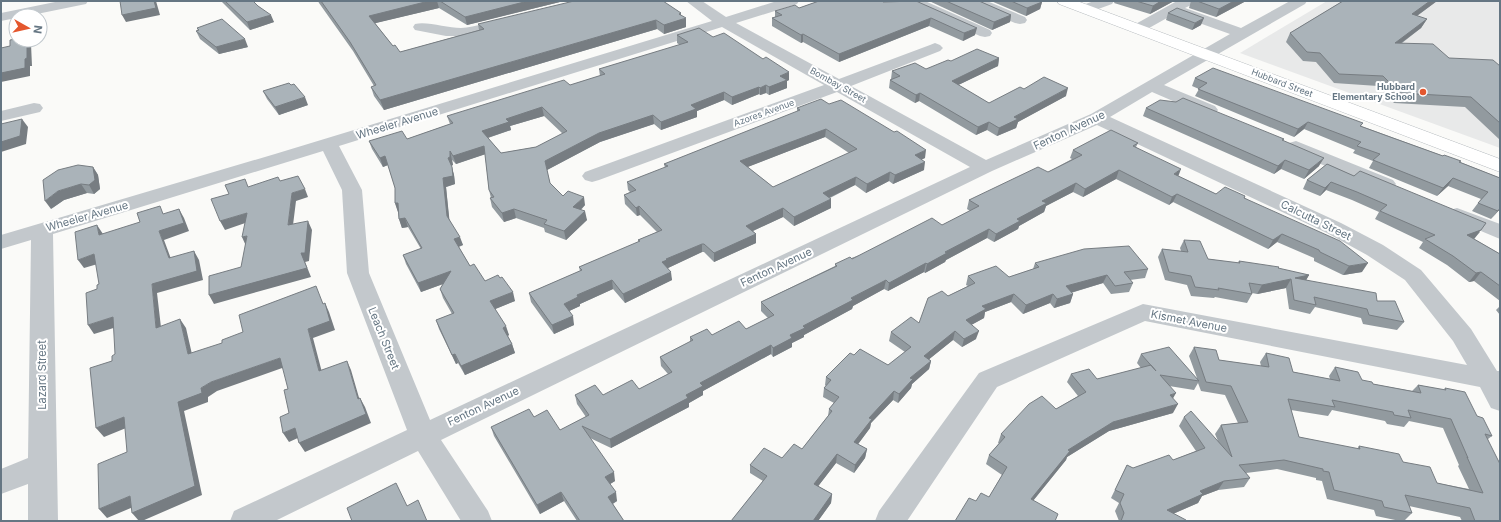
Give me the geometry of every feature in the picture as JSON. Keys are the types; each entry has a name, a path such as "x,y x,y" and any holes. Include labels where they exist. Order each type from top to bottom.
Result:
{"main road":[{"name":"Hubbard Street","path":"1064,1 1500,166"}],"street":[{"path":"1,17 80,1"},
{"name":"Bombay Street","path":"693,1 725,23 985,167"},
{"name":"Wheeler Avenue","path":"1,242 328,144 725,23 792,1"},
{"path":"913,1 984,33"},
{"path":"975,1 1020,20"},
{"path":"1085,9 1107,1"},
{"path":"1137,28 1188,1"},
{"name":"Fenton Avenue","path":"245,521 985,167 1098,118 1205,54 1300,1"},
{"path":"1173,9 1242,33"},
{"path":"420,26 446,32 463,32 520,18"},
{"name":"Azores Avenue","path":"592,176 935,48"},
{"path":"1151,86 1224,116"},
{"path":"1,116 34,108"},
{"name":"Calcutta Street","path":"1098,118 1334,228 1375,250 1407,271 1433,298 1462,335 1496,387"},
{"path":"1282,141 1398,189"},
{"name":"Leach Street","path":"328,144 352,190 358,273 423,435 477,521"},
{"path":"1442,208 1500,232"},
{"name":"Lazard Street","path":"42,229 43,521"},
{"name":"Kismet Avenue","path":"890,521 988,380 1143,312 1496,387"},
{"path":"1,482 42,465"}],"shaded area":[{"name":"Hubbard Elementary School","path":"1327,1 1500,1 1500,148 1240,53"}],"building":[{"path":"120,1 154,1 156,8 122,15"},
{"path":"225,1 253,1 271,15 247,22"},
{"path":"321,1 429,1 369,16 393,46 395,45 400,52 484,29 478,24 574,1 663,1 686,18 664,25 656,20 380,100 371,87 376,85 350,42"},
{"path":"440,1 528,1 465,17"},
{"path":"819,1 916,1 977,28 964,33 931,18 839,54 803,34 801,35 772,18 782,15 775,11 795,5 799,8"},
{"path":"946,1 979,1 1011,15 994,22"},
{"path":"1011,1 1040,1 1042,2 1027,8"},
{"path":"1136,1 1161,1 1153,6"},
{"path":"1197,1 1234,1 1219,9"},
{"path":"1343,1 1430,1 1412,14 1427,19 1395,43 1433,44 1449,58 1493,60 1500,66 1500,123 1471,97 1400,93 1383,76 1339,74 1320,53 1307,52 1290,33"},
{"path":"1177,8 1204,18 1195,23 1168,13"},
{"path":"222,19 245,39 216,47 196,31 199,30 197,28"},
{"path":"699,28 713,37 724,33 763,59 766,57 789,72 780,76 787,80 769,87 766,85 760,88 759,87 732,97 724,92 691,105 696,109 661,122 653,115 599,133 545,161 550,183 563,196 568,191 584,197 573,207 585,211 564,231 544,224 547,220 514,209 502,213 490,198 494,197 489,190 484,146 453,156 450,151 450,157 448,158 452,167 453,176 443,178 447,216 460,237 454,239 470,266 474,264 485,281 498,275 500,278 502,277 513,292 490,301 506,326 503,328 512,344 461,366 455,354 452,355 436,320 454,313 440,289 451,271 418,283 403,255 422,248 405,218 399,219 398,203 395,203 395,188 385,156 380,158 369,141 402,131 407,139 453,123 447,116 564,80 570,85 605,74 599,69 688,42 677,35","holes":["542,107 567,131 536,147 501,153 482,131 509,122 506,119"]},
{"path":"8,46 8,48 27,48 25,68 1,73 1,48"},
{"path":"977,49 999,58 952,81 989,103 1020,87 1024,89 1044,77 1068,88 1014,117 1018,119 999,128 989,122 978,127 920,93 916,95 890,80 900,76 892,71 915,63 926,69 948,60 951,61"},
{"path":"1213,68 1363,123 1360,126 1461,161 1459,162 1500,178 1500,208 1498,211 1478,203 1488,192 1453,178 1443,188 1373,160 1380,154 1357,146 1361,142 1308,122 1298,129 1198,89 1207,83 1195,78"},
{"path":"289,83 291,85 294,84 305,97 275,107 263,91"},
{"path":"1183,98 1284,139 1282,140 1324,158 1309,170 1285,160 1278,166 1146,108 1160,100 1176,102"},
{"path":"821,99 829,104 841,100 894,132 897,131 926,150 915,155 925,162 895,175 890,172 867,184 856,177 823,193 831,199 794,217 783,208 746,226 756,234 714,253 702,244 666,259 667,260 662,262 671,272 623,294 612,280 577,295 578,297 564,304 573,316 552,325 529,293 582,270 579,267 662,230 639,206 636,208 624,195 636,190 627,182 668,166 664,164 800,110 797,108","holes":["826,129 857,149 773,187 740,161"]},
{"path":"22,119 20,136 1,142 1,124"},
{"path":"1111,130 1138,143 1133,146 1181,169 1174,174 1216,194 1225,187 1245,196 1244,198 1340,241 1368,263 1349,266 1320,252 1319,250 1282,234 1273,240 1177,194 1172,197 1119,170 1085,189 1076,183 1042,201 1047,203 1017,219 1020,221 996,234 989,229 945,252 947,253 927,264 926,263 889,283 886,280 851,298 853,300 803,326 805,328 790,335 792,338 773,348 771,345 700,383 703,386 686,395 688,398 610,439 582,426 614,472 605,477 616,492 608,497 624,521 580,521 561,492 537,505 491,427 529,409 534,417 547,410 560,430 589,415 575,395 595,385 603,395 632,380 639,389 672,372 660,357 693,340 690,337 707,329 712,335 739,321 746,329 774,315 761,302 837,266 835,264 850,257 852,259 932,218 942,225 979,206 969,200 1038,167 1048,172 1082,155 1073,150"},
{"path":"1327,164 1354,176 1360,171 1486,223 1481,230 1467,235 1500,254 1500,286 1481,272 1476,273 1453,256 1425,239 1435,235 1380,211 1387,205 1331,182 1325,188 1307,180"},
{"path":"78,165 93,167 95,180 89,185 81,184 58,191 45,201 43,180 58,170"},
{"path":"298,176 305,189 292,193 288,225 308,221 305,253 301,253 307,268 209,295 209,276 241,267 247,236 242,237 247,213 220,221 211,199 229,194 225,185 245,179 248,187 278,177 280,181"},
{"path":"160,206 163,214 179,209 184,223 159,231 169,258 194,251 197,271 152,284 156,328 180,319 188,354 222,343 222,340 243,332 239,315 316,286 323,304 325,303 330,321 308,329 319,371 347,361 358,399 360,398 366,414 299,443 295,428 283,433 280,417 289,413 284,390 288,389 280,358 211,382 201,388 202,393 178,402 195,486 132,513 130,496 99,509 98,464 127,452 124,417 96,428 90,368 112,361 112,356 115,354 113,317 88,325 86,293 97,289 97,285 99,284 94,254 78,260 75,232 97,225 99,235 140,222 137,213"},
{"path":"1184,240 1200,241 1208,259 1240,263 1239,261 1279,267 1278,268 1309,275 1295,278 1376,293 1377,301 1395,301 1404,322 1369,315 1367,309 1314,297 1316,305 1294,300 1291,279 1262,285 1249,283 1252,294 1218,288 1219,290 1195,287 1191,276 1169,272 1162,249 1188,252"},
{"path":"1129,246 1148,269 1124,272 1133,283 1115,286 1107,275 1066,286 1073,294 1057,299 1053,294 1026,305 1014,294 982,306 986,309 966,320 979,331 964,339 955,331 924,356 931,361 910,378 913,379 899,394 894,391 869,418 872,419 854,442 867,449 855,465 837,454 814,484 832,494 813,521 731,521 767,476 750,465 764,448 782,458 794,444 802,449 832,411 829,409 839,397 824,388 831,380 826,377 850,353 854,355 860,349 888,365 911,347 891,332 911,317 919,323 928,298 942,291 948,296 975,283 968,276 996,266 1009,277 1039,267 1035,263 1084,249"},
{"path":"1169,347 1199,381 1160,375 1176,393 1170,395 1178,404 1113,422 1068,450 1070,451 1031,499 1058,514 1055,521 955,521 969,498 976,501 981,493 989,497 1007,467 989,455 1005,437 1001,434 1029,404 1042,396 1056,409 1086,392 1071,374 1089,369 1097,379 1151,365 1141,354"},
{"path":"1194,347 1216,350 1219,360 1269,367 1266,353 1289,358 1293,372 1340,381 1335,367 1358,372 1362,380 1372,382 1373,384 1421,393 1418,385 1465,392 1477,416 1483,418 1492,436 1485,434 1500,464 1500,521 1475,521 1470,508 1405,495 1412,513 1384,507 1382,501 1334,490 1329,472 1323,471 1323,469 1284,460 1239,465 1250,478 1224,481 1200,491 1203,494 1167,510 1186,521 1121,521 1124,513 1120,503 1124,494 1115,490 1127,465 1133,468 1169,455 1173,460 1205,448 1184,417 1191,411 1232,457 1221,425 1248,422 1231,386 1206,382","holes":["1288,399 1335,407 1332,400 1393,412 1394,415 1411,418 1408,410 1451,419 1483,493 1437,483 1430,467 1403,462 1399,454 1359,446 1360,449 1299,437"]},
{"path":"396,483 407,506 418,500 427,521 352,521 347,508"}],"place":[{"name":"Hubbard Elementary School","path":"1423,92"}]}
